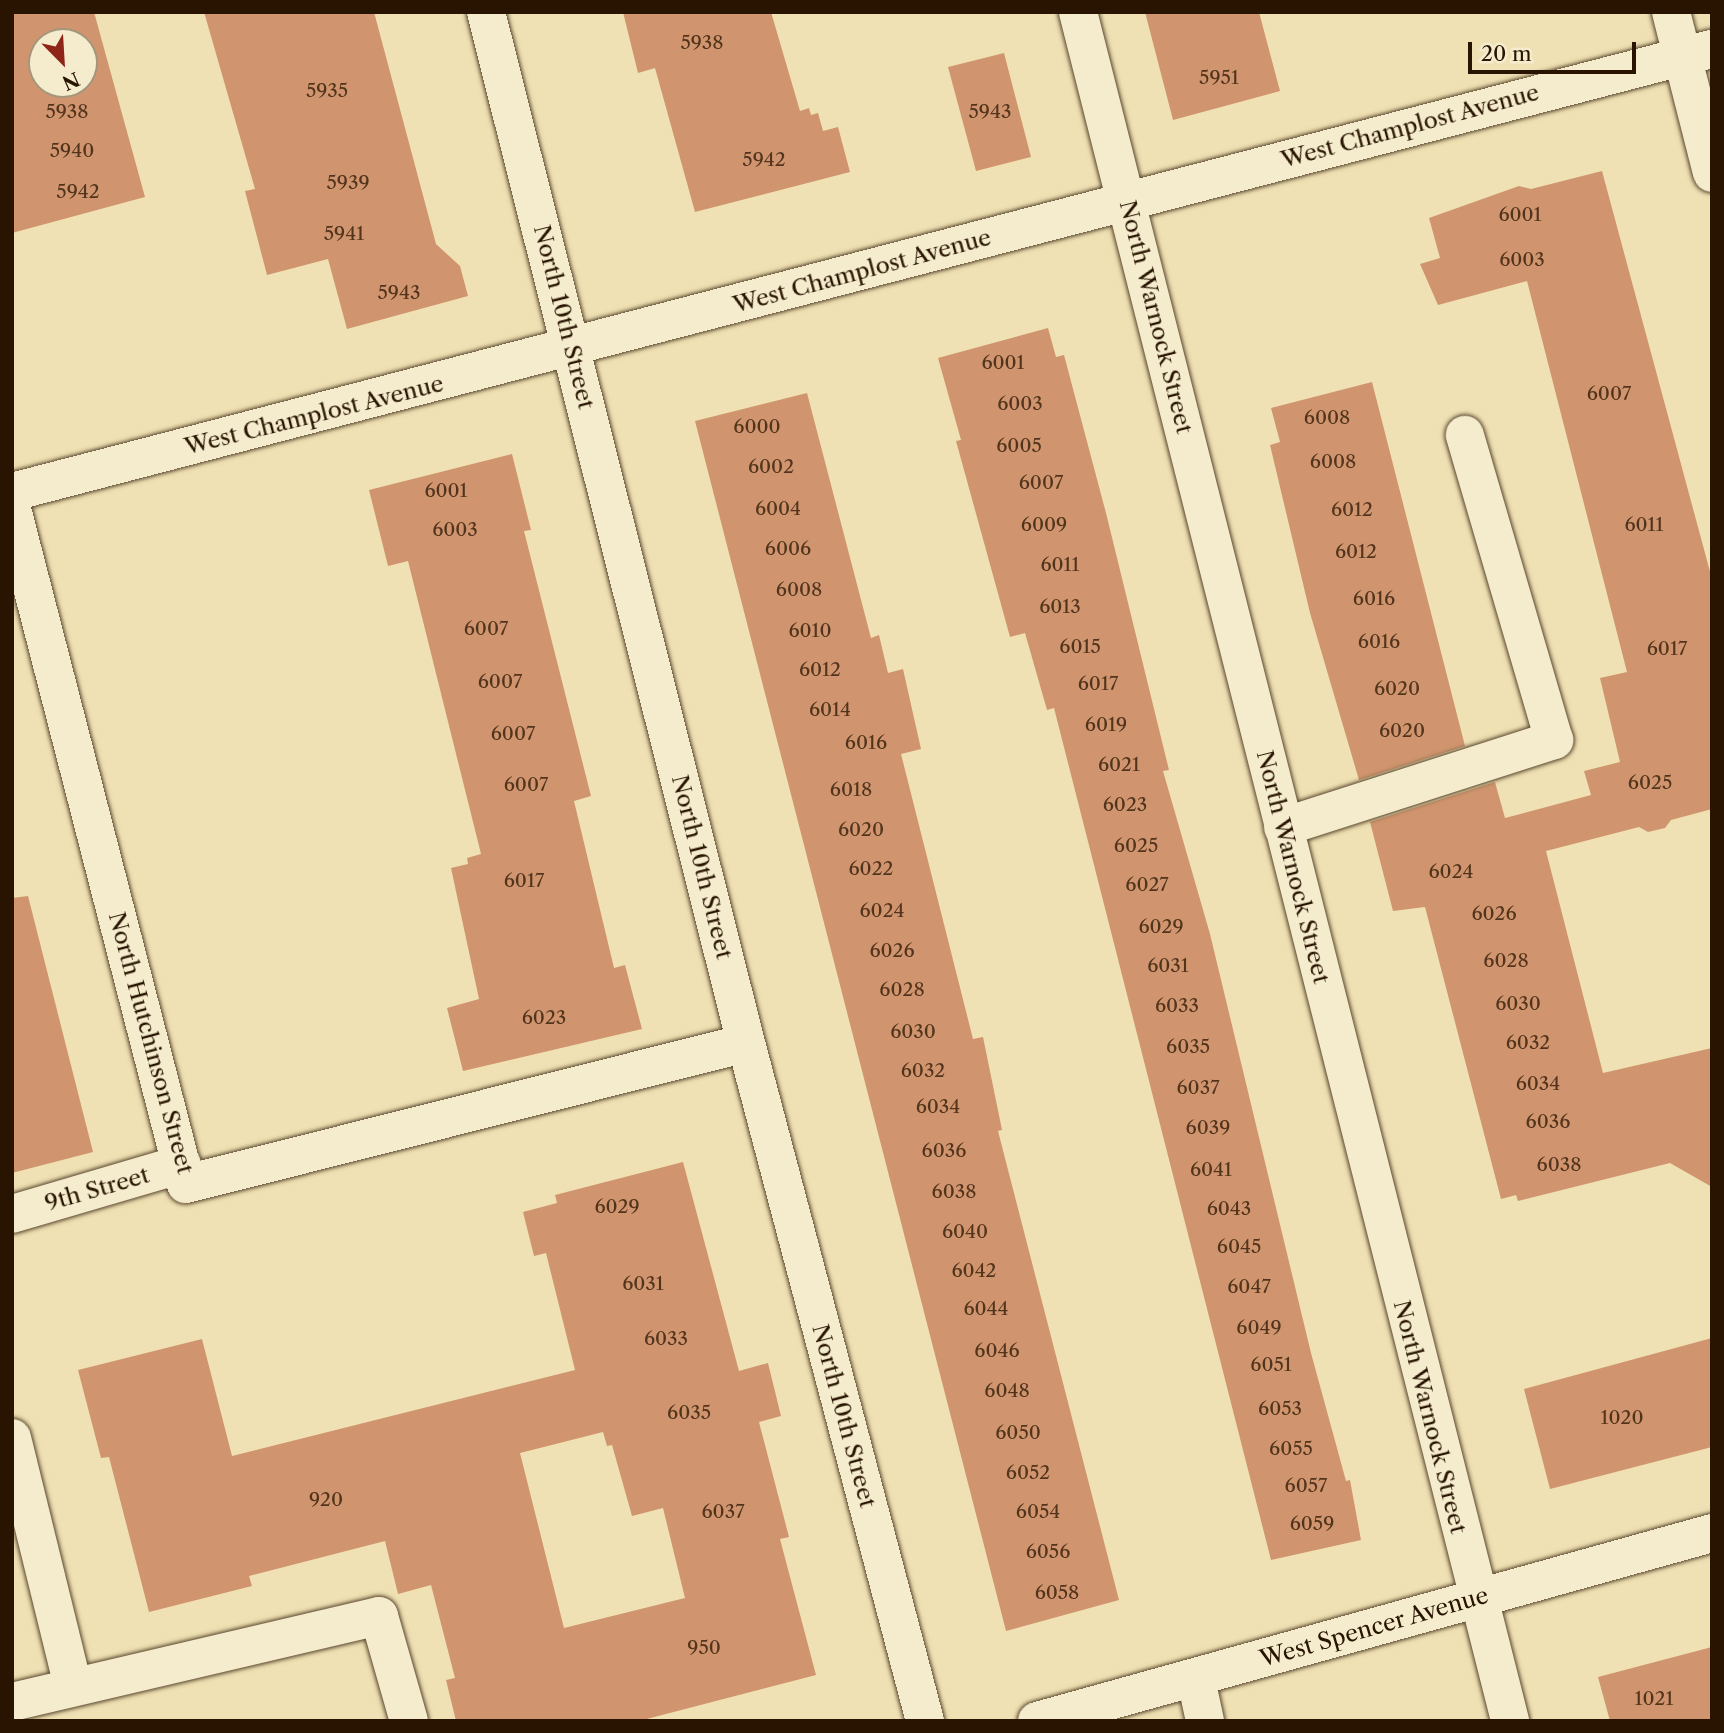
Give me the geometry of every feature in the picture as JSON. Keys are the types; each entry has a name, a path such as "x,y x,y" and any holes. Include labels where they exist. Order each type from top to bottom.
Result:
{"street":[{"name":"North 10th Street","path":"486,12 746,1043 925,1721"},
{"name":"North Warnock Street","path":"1078,12 1476,1598 1510,1721"},
{"path":"1671,12 1697,52 1712,173"},
{"name":"West Champlost Avenue","path":"12,492 572,348 1697,52"},
{"path":"1283,827 1554,740 1465,435"},
{"name":"North Hutchinson Street","path":"12,509 186,1184 746,1043"},
{"name":"9th Street","path":"12,1214 181,1164"},
{"path":"12,1438 73,1687"},
{"name":"West Spencer Avenue","path":"1037,1721 1712,1534"},
{"path":"12,1702 379,1616 409,1721"},
{"path":"1196,1679 1205,1721"}],"building":[{"path":"12,12 94,12 145,197 12,233"},
{"path":"204,12 374,12 436,244 460,266 468,296 347,329 328,259 267,275 245,191 255,189"},
{"path":"623,12 771,12 800,111 809,108 811,115 818,113 823,131 838,127 850,172 695,212 655,68 638,73"},
{"path":"1145,12 1259,12 1280,91 1173,120"},
{"path":"1004,53 1031,157 976,171 948,67"},
{"path":"1602,171 1712,579 1712,809 1671,820 1665,828 1648,832 1639,827 1546,851 1603,1073 1712,1048 1712,1187 1670,1163 1518,1201 1516,1195 1501,1199 1425,907 1393,911 1370,822 1495,782 1505,818 1591,795 1584,771 1620,762 1600,678 1627,672 1527,281 1438,305 1420,264 1440,258 1429,218 1519,186 1531,189"},
{"path":"1048,328 1056,357 1064,355 1106,513 1169,770 1163,771 1210,934 1311,1353 1346,1481 1350,1480 1361,1540 1271,1560 1054,708 1047,710 1025,633 1010,637 956,441 961,440 938,358"},
{"path":"1372,382 1465,746 1359,780 1310,613 1270,445 1280,442 1271,408"},
{"path":"807,393 871,638 879,635 888,673 903,669 921,749 901,754 973,1039 983,1037 1002,1130 998,1131 1119,1600 1006,1631 695,421"},
{"path":"512,454 531,530 524,531 591,796 574,801 614,968 625,965 642,1029 463,1071 447,1008 479,999 451,868 468,864 467,858 481,854 408,561 388,566 369,490"},
{"path":"28,896 93,1152 12,1173 12,898"},
{"path":"683,1162 739,1371 768,1363 781,1416 759,1422 789,1537 780,1539 816,1675 639,1721 456,1721 446,1680 455,1678 431,1585 398,1594 385,1541 249,1576 252,1586 149,1612 109,1457 101,1458 78,1370 202,1339 232,1456 575,1370 546,1253 534,1256 523,1212 557,1203 555,1195","holes":["603,1432 607,1446 612,1445 632,1516 663,1508 685,1598 564,1628 520,1453"]},
{"path":"1712,1338 1712,1447 1550,1489 1524,1389"},
{"path":"1712,1647 1712,1721 1610,1721 1598,1677"}]}
